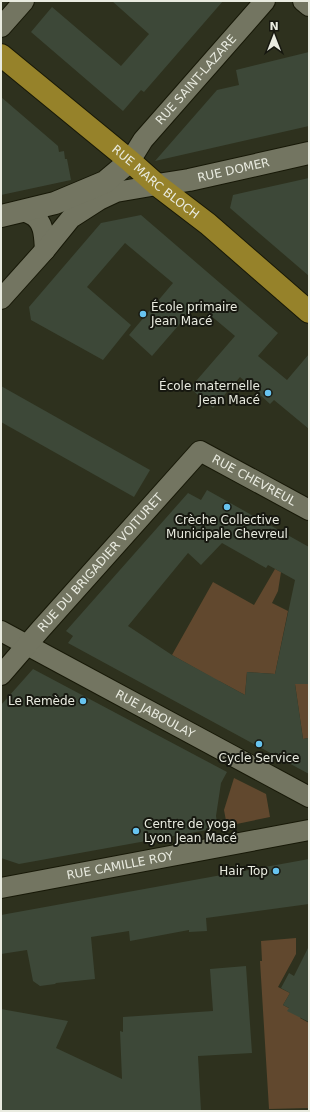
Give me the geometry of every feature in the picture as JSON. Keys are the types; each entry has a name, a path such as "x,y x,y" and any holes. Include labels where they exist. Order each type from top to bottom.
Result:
{"main road":[{"name":"RUE MARC BLOCH","path":"1,55 157,185 208,224 309,312"}],"street":[{"path":"1,27 24,1"},
{"name":"RUE SAINT-LAZARE","path":"130,161 143,140 265,1"},
{"path":"303,1 309,6"},
{"name":"RUE DOMER","path":"157,185 189,180 309,153"},
{"path":"1,216 55,203 105,182 130,161"},
{"path":"1,299 45,250 71,218 99,200 116,192 157,185"},
{"path":"22,211 35,216 41,224 44,231 45,250"},
{"name":"RUE CHEVREUL","path":"200,451 309,510"},
{"name":"RUE DU BRIGADIER VOITURET","path":"1,675 200,451"},
{"name":"RUE JABOULAY","path":"1,631 309,797"},
{"name":"RUE CAMILLE ROY","path":"1,888 309,830"}],"shaded area":[{"path":"275,569 281,572 278,591 272,603 288,611 275,674 247,672 245,695 219,681 218,683 211,677 172,655 213,582 254,605"},
{"path":"295,684 309,684 309,738 303,739"},
{"path":"234,778 266,794 270,817 227,826 224,810"},
{"path":"296,938 296,954 278,987 290,993 283,1005 302,1015 300,1018 309,1023 309,1108 269,1109 260,961 262,961 261,941"}],"building":[{"path":"112,1 223,1 144,92 141,90 123,111 31,32 52,7 121,66 149,34"},
{"path":"309,52 309,126 155,161 217,90 239,85 236,70"},
{"path":"1,97 58,146 59,152 64,151 71,180 1,195"},
{"path":"309,178 309,276 230,208 233,195"},
{"name":"École primaire Jean Macé","path":"141,215 278,333 258,356 287,380 309,354 309,429 274,400 270,404 240,377 213,408 190,388 235,336 197,304 152,356 129,335 173,283 125,243 87,287 131,325 103,360 31,320 29,307 101,223"},
{"path":"1,386 150,470 134,497 1,422"},
{"path":"207,490 309,547 309,684 295,684 303,739 309,738 309,774 68,643 73,636 66,631 188,493 201,500","holes":["222,543 266,568 268,565 295,580 275,674 247,672 245,695 172,655 128,626 188,553 201,565"]},
{"path":"33,669 227,772 221,783 216,816 218,828 19,864 1,858 1,705"},
{"path":"309,859 309,904 206,918 207,931 189,932 189,930 130,941 129,931 91,937 95,979 40,986 33,981 27,950 1,954 1,915"},
{"path":"309,946 309,1022 287,1011 289,1008 283,1005 290,993 281,988 289,973 294,976"},
{"path":"246,966 252,1053 198,1056 201,1111 1,1111 1,1009 68,1021 56,1048 122,1079 120,1031 123,1032 123,1017 213,1011 210,969"}],"place":[{"name":"École primaire Jean Macé","path":"143,314"},
{"name":"École maternelle Jean Macé","path":"268,393"},
{"name":"Crèche Collective Municipale Chevreul","path":"227,507"},
{"name":"Le Remède","path":"83,701"},
{"name":"Cycle Service","path":"259,744"},
{"name":"Centre de yoga Lyon Jean Macé","path":"136,831"},
{"name":"Hair Top","path":"276,871"}]}
